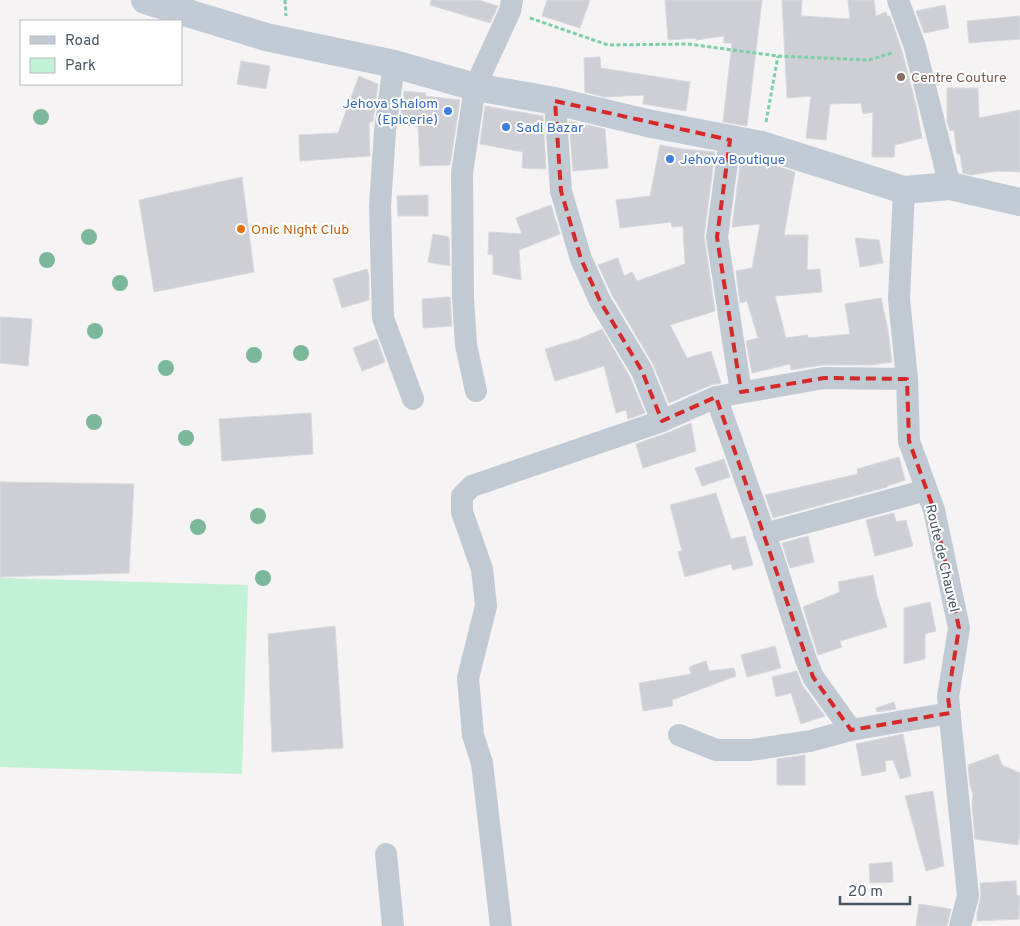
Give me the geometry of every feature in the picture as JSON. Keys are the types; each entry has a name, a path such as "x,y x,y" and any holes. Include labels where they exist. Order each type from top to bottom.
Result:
{"street":[{"path":"145,0 266,36 394,64 475,87 555,101 647,123 762,145 904,190 950,186 1020,202"},
{"path":"898,0 915,46 950,186"},
{"path":"476,392 466,345 463,298 462,173 475,87 511,5"},
{"path":"394,64 385,131 380,206 383,318 413,399"},
{"path":"555,101 561,191 581,259 600,301 642,371 662,421"},
{"path":"730,140 717,237 741,392"},
{"name":"Route de Chauvel","path":"904,190 899,299 907,379 909,441 934,510 959,628 948,697 968,896 960,926"},
{"path":"501,926 482,763 473,735 468,678 486,606 482,569 462,512 462,496 472,486 662,421 716,397 824,378 907,379"},
{"path":"716,397 813,678 851,730"},
{"path":"764,534 927,490"},
{"path":"679,736 716,750 751,750 810,741 851,730 950,713"},
{"path":"386,854 392,926"}],"path":[{"path":"511,5 608,45 688,44 778,56 869,60 915,46"},
{"path":"762,145 778,56"}],"highlighted area":[{"path":"555,101 730,140 717,237 741,392 824,378 907,379 909,441 934,510 959,628 948,697 950,713 851,730 813,677 716,397 662,421 642,371 600,301 581,259 561,191"}],"green space":[{"path":"0,578 248,585 242,774 0,767"}],"building":[{"path":"431,0 478,0 498,6 490,23 430,5"},
{"path":"547,0 590,0 580,28 542,16"},
{"path":"665,0 762,0 747,126 723,122 732,43 724,43 724,36 696,40 696,38 668,40"},
{"path":"782,0 802,0 801,16 850,19 848,0 874,0 876,16 886,12 887,16 890,16 902,51 916,105 922,138 895,145 894,157 872,157 873,112 863,114 861,103 830,104 826,140 806,138 811,96 787,98"},
{"path":"945,5 949,28 924,33 916,11"},
{"path":"1020,16 1020,39 969,43 967,21"},
{"path":"600,57 601,68 690,82 686,111 643,104 644,95 604,97 585,92 584,58"},
{"path":"241,61 270,66 266,89 237,84"},
{"path":"359,76 378,84 373,122 369,122 370,156 300,161 299,135 338,133"},
{"path":"947,88 978,88 979,118 1020,110 1020,172 997,171 971,175 963,173 960,154 957,154 954,130 950,131 947,122"},
{"path":"404,91 426,93 425,96 460,100 450,165 420,166 418,126 399,125"},
{"path":"485,106 543,116 546,169 522,168 523,152 480,144"},
{"path":"569,121 605,129 608,168 573,171"},
{"path":"660,145 715,152 704,236 715,311 670,325 687,358 711,351 721,383 711,385 669,403 653,364 612,295 598,265 618,258 624,276 632,272 637,281 685,264 683,226 672,227 671,222 620,228 616,200 650,196"},
{"path":"741,157 758,160 795,172 784,235 808,235 807,270 820,269 822,292 775,296 786,338 808,335 808,338 850,334 845,304 881,298 892,362 871,365 822,365 791,370 790,364 752,373 746,341 758,338 747,301 740,303 736,271 752,268 760,224 732,227"},
{"path":"242,177 254,272 154,292 139,200"},
{"path":"428,195 428,216 398,216 397,196"},
{"path":"551,205 560,234 519,250 521,280 493,274 493,255 488,254 489,232 522,234 516,218"},
{"path":"433,234 449,237 450,266 428,262"},
{"path":"855,238 879,240 883,263 860,267"},
{"path":"367,269 369,276 369,300 342,308 333,279"},
{"path":"450,297 452,326 423,328 422,299"},
{"path":"0,317 32,319 28,366 0,363"},
{"path":"602,329 630,377 645,413 628,419 626,410 616,413 604,366 555,381 545,349 579,339"},
{"path":"377,339 385,362 362,371 353,348"},
{"path":"311,413 313,454 222,461 219,419"},
{"path":"691,423 696,451 643,468 636,444"},
{"path":"899,457 905,480 887,487 773,518 765,495 858,474 857,469"},
{"path":"724,459 730,477 702,486 695,468"},
{"path":"0,482 134,484 129,573 0,577"},
{"path":"716,493 731,539 745,536 753,565 733,570 731,564 685,577 678,552 682,551 670,505"},
{"path":"894,513 896,522 906,520 913,546 875,556 866,520"},
{"path":"808,536 814,562 790,568 782,543"},
{"path":"873,575 877,596 887,627 840,641 842,647 818,655 803,607 840,592 838,582"},
{"path":"930,602 936,631 925,634 925,659 904,664 904,608"},
{"path":"335,626 343,748 272,752 268,634"},
{"path":"775,646 781,668 747,677 741,655"},
{"path":"706,661 709,671 734,668 736,676 672,700 673,706 643,711 639,683 691,674 689,667"},
{"path":"797,671 802,685 825,716 801,724 791,693 776,697 772,677"},
{"path":"894,702 896,709 877,712 876,708"},
{"path":"903,734 911,776 900,779 893,760 885,761 886,771 862,776 856,744"},
{"path":"998,754 1002,765 1020,773 1020,834 1018,845 975,839 973,794 970,786 968,765"},
{"path":"805,755 805,785 777,785 777,759"},
{"path":"933,791 944,866 926,871 905,796"},
{"path":"892,862 893,882 870,883 869,864"},
{"path":"1016,881 1017,896 1020,895 1019,919 977,921 981,895 980,883"},
{"path":"919,904 951,909 947,926 916,926"}],"place":[{"name":"Centre Couture","path":"901,77"},
{"name":"Jehova Shalom (Epicerie)","path":"448,111"},
{"name":"Sadi Bazar","path":"506,127"},
{"name":"Jehova Boutique","path":"670,159"},
{"name":"Onic Night Club","path":"241,229"}]}
